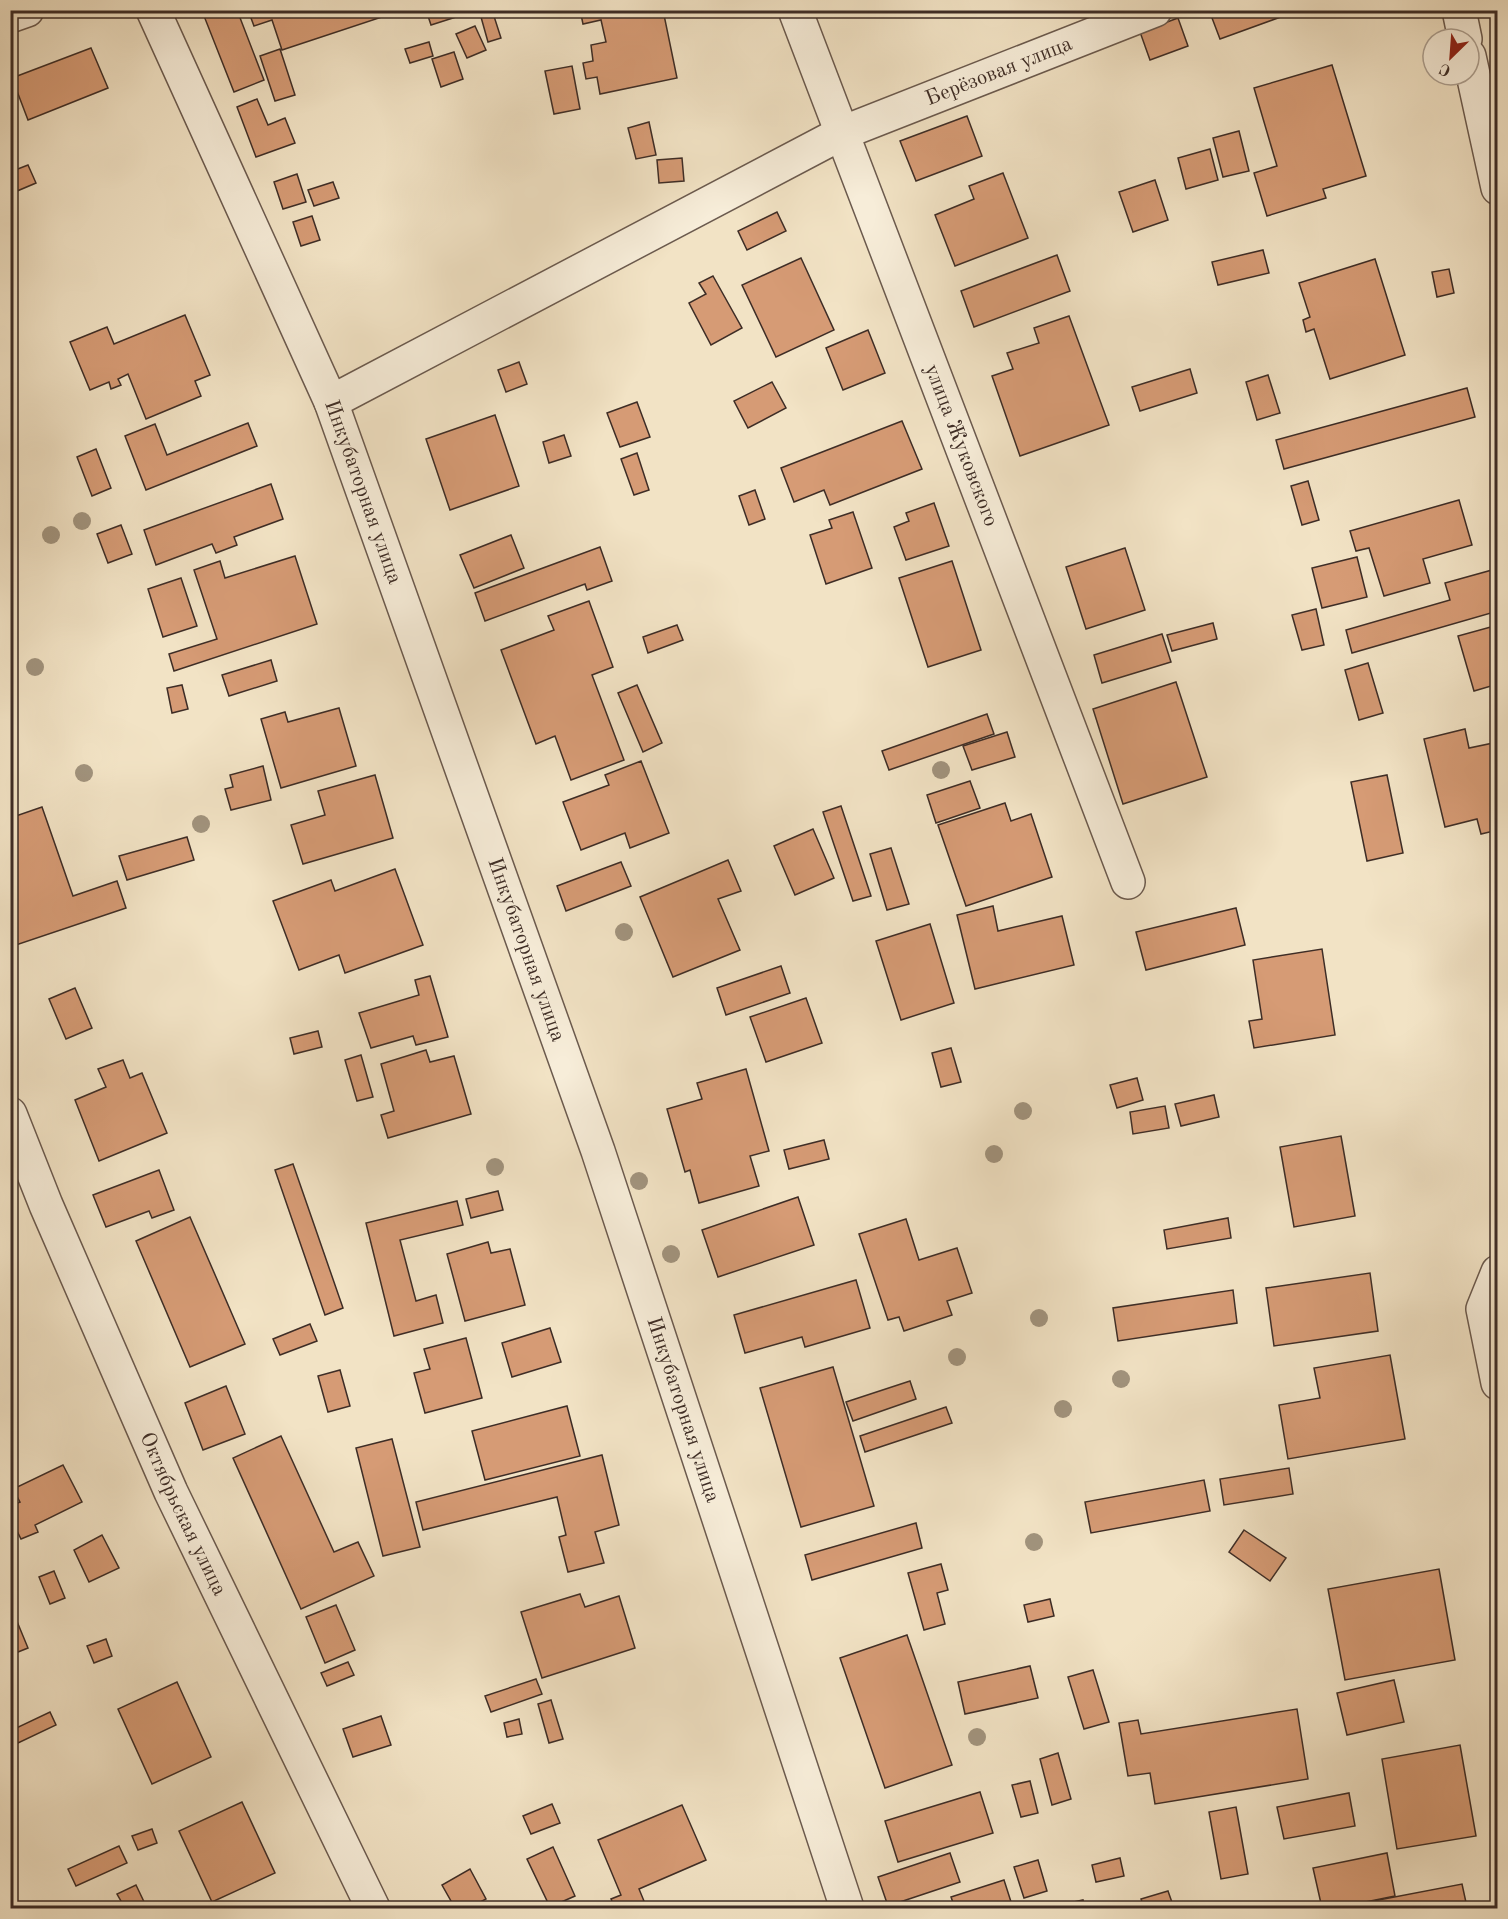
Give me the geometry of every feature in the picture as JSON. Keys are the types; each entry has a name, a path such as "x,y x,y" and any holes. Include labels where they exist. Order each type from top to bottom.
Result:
{"street":[{"path":"10,16 27,10"},
{"name":"Инкубаторная улица","path":"153,10 331,402 598,1151 847,1908"},
{"name":"улица Жуковского","path":"795,10 1128,882"},
{"name":"Берёзовая улица","path":"331,402 842,133 1155,10"},
{"path":"1459,10 1463,27"},
{"path":"1476,87 1497,188"},
{"name":"Октябрьская улица","path":"10,1114 45,1205 171,1492 373,1908"},
{"path":"1497,1272 1483,1309 1497,1383"}],"building":[{"path":"217,10 237,10 264,80 234,92 204,16"},
{"path":"248,10 400,11 282,50 272,20 254,26"},
{"path":"426,10 475,10 475,11 431,25"},
{"path":"479,10 492,10 501,38 488,42"},
{"path":"580,10 663,10 677,78 600,94 597,77 586,79 583,63 593,61 591,45 606,42 601,20 583,24"},
{"path":"1209,10 1300,10 1220,39"},
{"path":"1178,18 1188,46 1150,60 1140,32"},
{"path":"475,26 486,50 467,58 456,34"},
{"path":"429,42 433,56 410,63 405,49"},
{"path":"91,48 108,88 28,120 12,78"},
{"path":"280,49 295,95 275,101 260,56"},
{"path":"454,52 463,79 441,87 432,59"},
{"path":"1332,65 1366,176 1323,189 1326,198 1267,216 1254,173 1277,166 1254,88"},
{"path":"572,66 580,109 554,114 545,71"},
{"path":"257,99 268,125 285,118 295,143 256,157 237,107"},
{"path":"967,116 982,156 916,181 900,141"},
{"path":"649,122 656,155 636,159 628,128"},
{"path":"1239,131 1249,171 1223,177 1213,138"},
{"path":"1210,149 1218,180 1186,189 1178,158"},
{"path":"682,158 684,181 659,183 657,160"},
{"path":"28,165 36,183 10,194 10,172"},
{"path":"1003,173 1028,238 955,266 935,215 974,199 969,186"},
{"path":"297,174 306,202 283,209 274,182"},
{"path":"1155,180 1168,220 1133,232 1119,192"},
{"path":"333,182 339,198 314,206 308,190"},
{"path":"777,212 786,231 747,250 738,231"},
{"path":"312,216 320,240 301,246 293,222"},
{"path":"1263,250 1269,273 1218,285 1212,262"},
{"path":"1057,255 1070,291 974,327 961,291"},
{"path":"801,258 834,330 776,357 742,285"},
{"path":"1375,259 1405,355 1330,379 1314,329 1306,332 1303,320 1310,317 1299,283"},
{"path":"1449,269 1454,293 1437,297 1432,272"},
{"path":"713,276 742,328 711,345 689,303 706,294 699,283"},
{"path":"185,315 210,375 195,381 201,396 146,419 128,374 118,379 121,385 111,389 109,382 90,390 70,342 107,327 114,344"},
{"path":"1069,316 1109,425 1020,456 992,376 1013,369 1007,353 1039,343 1034,328"},
{"path":"868,330 885,373 843,390 826,348"},
{"path":"519,362 527,384 506,392 498,370"},
{"path":"1190,369 1197,393 1140,411 1132,387"},
{"path":"1268,375 1280,413 1257,420 1246,382"},
{"path":"772,382 786,408 748,428 734,401"},
{"path":"1467,388 1475,417 1284,469 1276,440"},
{"path":"637,402 650,437 620,447 607,413"},
{"path":"495,415 519,486 450,510 426,439"},
{"path":"902,421 922,469 830,505 824,490 794,502 781,468"},
{"path":"248,423 257,446 146,490 125,436 155,424 167,455"},
{"path":"564,435 571,456 549,463 543,442"},
{"path":"96,449 111,488 92,496 77,457"},
{"path":"637,453 649,490 634,495 621,459"},
{"path":"1308,481 1319,520 1302,525 1291,486"},
{"path":"271,484 283,519 234,537 237,545 216,553 212,544 156,565 144,530"},
{"path":"755,490 765,519 749,525 739,496"},
{"path":"1459,500 1472,545 1423,559 1430,583 1384,596 1369,548 1356,551 1350,531"},
{"path":"934,503 949,546 906,560 894,527 909,521 906,513"},
{"path":"853,512 872,568 826,584 810,535 832,528 829,520"},
{"path":"121,525 132,554 108,563 97,534"},
{"path":"511,535 524,568 474,588 460,555"},
{"path":"600,547 612,581 587,590 585,584 485,621 475,593"},
{"path":"1125,548 1145,610 1086,629 1066,567"},
{"path":"295,556 317,624 174,671 169,654 217,639 194,570 220,561 225,578"},
{"path":"1357,557 1367,597 1322,608 1312,568"},
{"path":"952,561 981,650 928,667 899,578"},
{"path":"1492,570 1498,589 1498,611 1352,653 1346,630 1450,600 1445,583"},
{"path":"181,578 197,626 163,637 148,589"},
{"path":"589,601 613,667 592,675 624,760 571,780 555,736 536,744 501,650 554,630 548,616"},
{"path":"1316,609 1324,645 1302,650 1292,615"},
{"path":"1213,623 1217,639 1172,651 1167,635"},
{"path":"677,625 683,640 648,653 643,637"},
{"path":"1498,625 1498,684 1474,691 1458,636"},
{"path":"1162,634 1171,662 1102,683 1094,655"},
{"path":"271,660 277,681 229,696 222,675"},
{"path":"1368,663 1383,713 1359,720 1345,670"},
{"path":"1176,682 1207,777 1123,804 1093,709"},
{"path":"182,685 188,709 172,713 167,688"},
{"path":"637,685 662,743 643,752 618,693"},
{"path":"339,708 356,766 281,788 261,719 285,712 288,722"},
{"path":"987,714 994,734 889,770 882,751"},
{"path":"1465,729 1469,748 1498,742 1498,830 1481,834 1477,819 1445,827 1424,739"},
{"path":"1007,732 1015,757 972,770 963,746"},
{"path":"641,761 669,833 630,848 625,833 581,850 563,802 609,785 605,775"},
{"path":"263,766 271,800 231,810 225,789 233,787 230,775"},
{"path":"375,775 393,838 303,864 291,825 325,815 318,791"},
{"path":"1387,775 1403,853 1367,861 1351,782"},
{"path":"970,781 980,808 936,823 927,795"},
{"path":"1005,803 1011,821 1031,814 1052,877 966,906 938,825"},
{"path":"841,806 871,896 853,901 823,812"},
{"path":"42,807 73,896 117,881 126,908 10,947 10,818"},
{"path":"813,829 834,878 795,895 774,846"},
{"path":"187,837 194,860 127,880 119,856"},
{"path":"891,848 909,904 887,910 870,854"},
{"path":"728,860 741,891 718,899 740,950 673,977 640,897"},
{"path":"621,862 631,886 566,911 557,886"},
{"path":"395,869 423,945 345,973 339,955 299,970 273,901 331,880 335,891"},
{"path":"993,906 998,931 1062,916 1074,965 975,989 957,915"},
{"path":"1236,908 1245,945 1146,970 1136,932"},
{"path":"930,924 954,1003 901,1020 876,941"},
{"path":"1322,949 1335,1035 1254,1048 1249,1021 1262,1019 1253,960"},
{"path":"781,966 790,993 726,1015 717,988"},
{"path":"430,976 448,1037 416,1045 413,1036 371,1048 359,1013 419,995 415,980"},
{"path":"75,988 92,1028 66,1039 49,999"},
{"path":"806,998 822,1043 766,1062 750,1017"},
{"path":"318,1031 322,1047 294,1054 290,1038"},
{"path":"951,1048 961,1082 941,1087 932,1053"},
{"path":"426,1050 430,1062 454,1056 471,1114 388,1138 381,1115 394,1111 381,1064"},
{"path":"361,1055 373,1097 357,1101 345,1060"},
{"path":"123,1060 130,1078 142,1073 167,1133 99,1161 75,1100 106,1087 98,1069"},
{"path":"746,1069 769,1151 750,1156 759,1186 699,1203 690,1170 685,1172 667,1109 702,1099 697,1083"},
{"path":"1137,1078 1143,1100 1117,1108 1110,1085"},
{"path":"1214,1095 1219,1117 1181,1126 1175,1104"},
{"path":"1165,1106 1169,1128 1133,1134 1130,1112"},
{"path":"1341,1136 1355,1216 1294,1227 1280,1147"},
{"path":"824,1140 829,1159 789,1169 784,1150"},
{"path":"293,1164 343,1308 325,1315 275,1170"},
{"path":"159,1170 174,1210 152,1218 149,1211 106,1227 93,1195"},
{"path":"498,1191 503,1210 471,1218 466,1199"},
{"path":"798,1197 814,1245 718,1277 702,1230"},
{"path":"457,1201 463,1225 400,1240 416,1301 436,1295 443,1323 394,1336 366,1223"},
{"path":"190,1217 245,1344 190,1367 136,1241"},
{"path":"1228,1218 1231,1238 1167,1249 1164,1230"},
{"path":"906,1219 919,1260 957,1248 972,1293 947,1301 952,1315 904,1331 899,1317 888,1320 859,1234"},
{"path":"488,1242 491,1253 510,1249 525,1305 465,1321 447,1254"},
{"path":"1370,1273 1378,1331 1274,1346 1266,1288"},
{"path":"856,1280 870,1328 805,1347 802,1337 745,1353 734,1315"},
{"path":"1233,1290 1237,1323 1118,1341 1113,1308"},
{"path":"310,1324 317,1341 280,1355 273,1339"},
{"path":"550,1328 561,1362 512,1377 502,1343"},
{"path":"466,1338 482,1398 425,1413 414,1373 430,1369 424,1349"},
{"path":"1390,1355 1405,1439 1288,1459 1279,1405 1320,1398 1314,1368"},
{"path":"833,1367 874,1506 801,1527 760,1388"},
{"path":"340,1370 350,1406 328,1412 318,1376"},
{"path":"910,1381 916,1399 853,1421 846,1402"},
{"path":"226,1386 245,1434 203,1450 185,1403"},
{"path":"567,1406 580,1456 485,1480 472,1431"},
{"path":"946,1407 952,1423 865,1452 860,1436"},
{"path":"281,1436 334,1552 358,1542 374,1576 301,1609 233,1458"},
{"path":"392,1439 420,1547 383,1556 356,1448"},
{"path":"602,1455 619,1525 595,1532 604,1563 568,1572 559,1537 566,1535 557,1497 423,1530 416,1502"},
{"path":"63,1465 82,1502 35,1525 38,1532 21,1539 10,1517 10,1506 20,1502 13,1489"},
{"path":"1289,1468 1293,1494 1224,1505 1220,1479"},
{"path":"1204,1480 1210,1511 1091,1533 1085,1502"},
{"path":"916,1523 922,1548 812,1580 805,1555"},
{"path":"1244,1530 1286,1558 1270,1581 1229,1552"},
{"path":"102,1535 119,1568 89,1582 74,1550"},
{"path":"941,1564 948,1590 937,1593 945,1624 924,1630 908,1573"},
{"path":"1439,1569 1455,1660 1345,1680 1328,1589"},
{"path":"54,1571 65,1598 50,1604 39,1577"},
{"path":"580,1594 585,1607 619,1596 635,1648 542,1678 521,1612"},
{"path":"1050,1599 1054,1616 1028,1622 1024,1605"},
{"path":"336,1605 355,1650 325,1663 306,1617"},
{"path":"16,1619 28,1648 13,1654 10,1648 10,1621"},
{"path":"907,1635 952,1765 885,1788 840,1658"},
{"path":"106,1639 112,1656 94,1663 87,1646"},
{"path":"348,1662 354,1675 327,1686 321,1673"},
{"path":"1030,1666 1038,1698 965,1714 958,1682"},
{"path":"1093,1670 1109,1722 1084,1729 1068,1677"},
{"path":"536,1679 542,1694 491,1712 485,1696"},
{"path":"1394,1680 1404,1722 1347,1735 1337,1693"},
{"path":"177,1682 211,1757 152,1784 118,1709"},
{"path":"551,1700 563,1739 549,1743 538,1704"},
{"path":"1297,1709 1308,1779 1155,1804 1150,1773 1128,1776 1119,1723 1138,1720 1141,1734"},
{"path":"50,1712 56,1725 18,1743 12,1730"},
{"path":"381,1716 391,1745 353,1757 343,1729"},
{"path":"519,1719 522,1734 507,1737 504,1723"},
{"path":"1460,1745 1476,1836 1397,1849 1382,1759"},
{"path":"1058,1753 1071,1799 1052,1805 1040,1759"},
{"path":"1030,1781 1038,1813 1021,1817 1012,1785"},
{"path":"980,1792 993,1833 898,1862 885,1821"},
{"path":"1349,1793 1355,1826 1284,1839 1277,1807"},
{"path":"242,1802 275,1873 212,1902 179,1831"},
{"path":"552,1804 560,1823 531,1834 523,1816"},
{"path":"682,1805 706,1860 639,1889 644,1901 627,1908 615,1908 611,1899 621,1895 598,1840"},
{"path":"1236,1807 1248,1874 1221,1879 1209,1812"},
{"path":"152,1829 157,1843 138,1850 132,1836"},
{"path":"119,1846 127,1863 76,1886 68,1869"},
{"path":"553,1847 575,1896 550,1907 527,1859"},
{"path":"950,1853 960,1882 888,1906 878,1877"},
{"path":"1387,1853 1395,1896 1336,1908 1322,1908 1313,1868"},
{"path":"1120,1858 1124,1876 1096,1882 1092,1865"},
{"path":"1038,1860 1047,1891 1024,1898 1014,1867"},
{"path":"470,1869 486,1899 469,1908 455,1908 442,1885"},
{"path":"1004,1880 1013,1908 955,1908 951,1897"},
{"path":"1462,1884 1467,1907 1337,1908"},
{"path":"136,1885 147,1908 125,1908 117,1894"},
{"path":"1168,1891 1174,1908 1144,1908 1141,1899"},
{"path":"1083,1900 1085,1908 1047,1908"}]}
